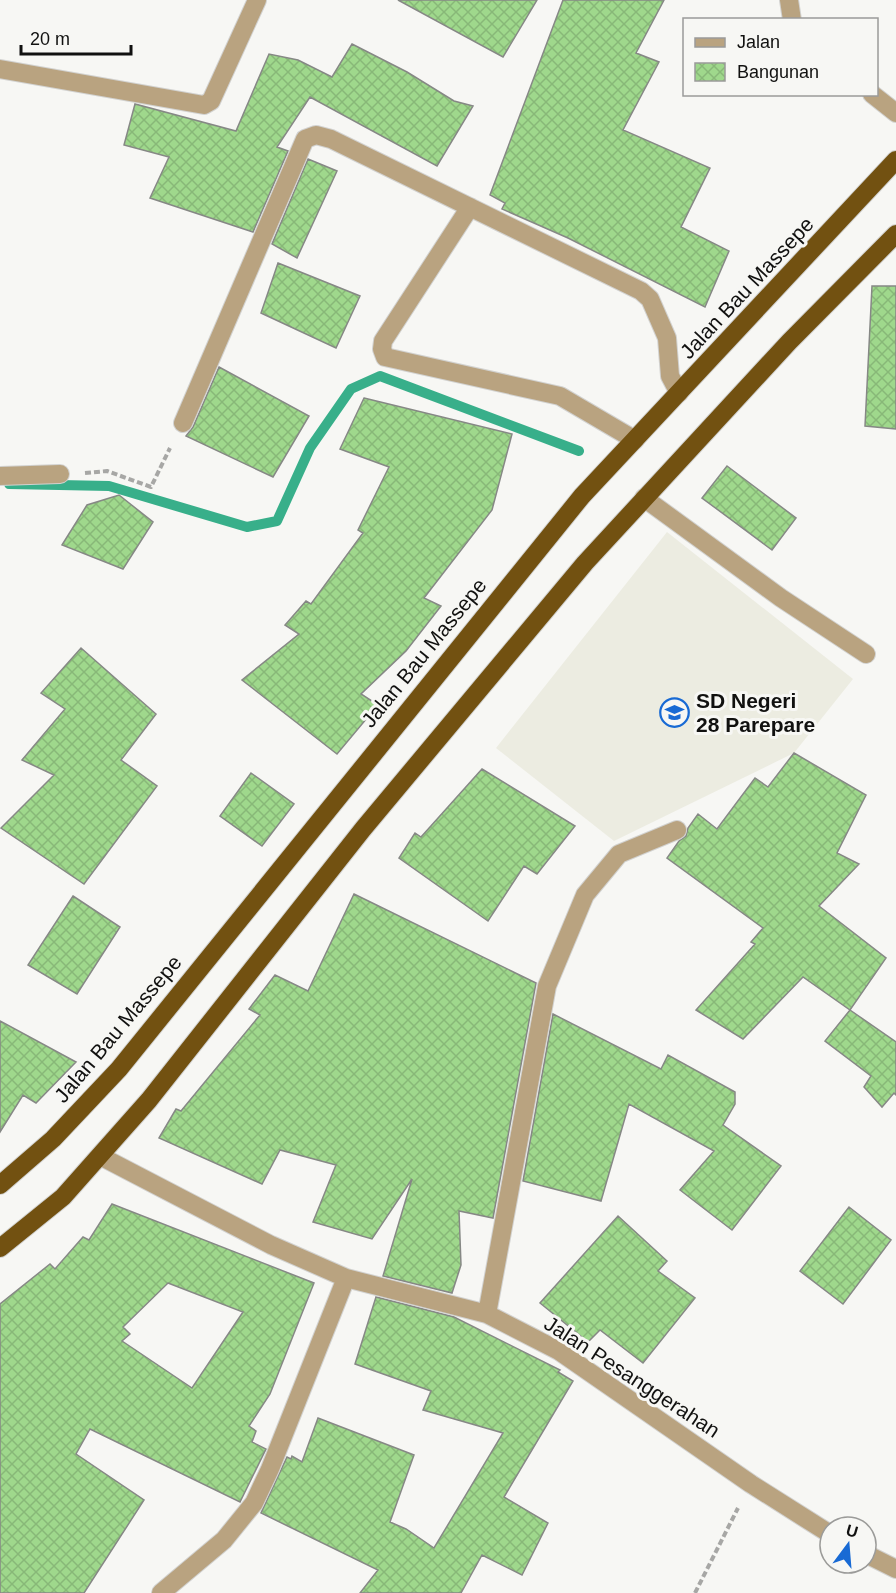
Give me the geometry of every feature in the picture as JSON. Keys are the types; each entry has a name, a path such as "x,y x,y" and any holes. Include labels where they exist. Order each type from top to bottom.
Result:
{"highway":[{"name":"Jalan Bau Massepe","path":"0,1185 53,1138 118,1069 582,496 896,160"},
{"path":"0,1248 63,1197 156,1091 363,829 585,563 789,342 893,240"}],"street":[{"path":"0,69 204,105 211,101 257,0"},
{"path":"789,0 792,18"},
{"path":"875,96 896,113"},
{"path":"183,423 305,139 316,135 332,139 641,291 650,299 668,338 670,376 680,393"},
{"path":"470,207 383,341 382,349 385,357 560,396 635,440"},
{"path":"0,476 60,474"},
{"path":"644,498 781,598 866,654"},
{"path":"487,1314 547,986 585,895 619,854 677,830"},
{"name":"Jalan Pesanggerahan","path":"100,1156 271,1245 346,1278 487,1314 559,1352 751,1484 818,1526"},
{"path":"160,1593 224,1540 254,1503 270,1470 346,1278"},
{"path":"878,1560 896,1569"}],"path":[{"path":"60,474 107,471 151,487 183,423"},
{"path":"695,1593 751,1484"}],"shaded area":[{"name":"SD Negeri 28 Parepare","path":"667,532 853,679 794,753 614,841 496,748"}],"building":[{"path":"398,0 537,0 503,57"},
{"path":"563,0 664,0 636,53 659,62 623,130 710,168 681,227 729,251 705,307 568,238 502,209 505,203 490,195"},
{"path":"352,44 407,72 454,101 473,106 437,166 310,97 277,147 288,151 253,232 150,198 169,157 124,145 135,104 236,131 269,54 298,60 332,77"},
{"path":"308,159 337,171 297,258 272,244"},
{"path":"278,263 360,296 336,348 261,313"},
{"path":"872,286 896,286 896,429 865,426"},
{"path":"219,367 309,416 273,477 186,436 193,427"},
{"path":"364,398 512,434 492,510 424,598 441,606 406,651 361,694 378,705 337,754 242,680 299,634 285,625 306,601 311,604 363,533 358,530 389,467 340,449"},
{"path":"727,466 796,518 772,550 702,498"},
{"path":"119,495 153,522 123,569 62,545 87,505"},
{"path":"81,648 156,714 121,760 157,786 84,884 1,828 54,775 22,760 65,709 41,693"},
{"path":"794,753 866,795 837,853 859,864 819,906 886,958 850,1010 803,977 743,1039 696,1010 755,944 751,942 763,928 667,858 679,841 686,836 688,828 698,814 717,829 755,778 768,787"},
{"path":"482,769 575,826 537,874 524,866 488,921 399,858 415,833 421,837"},
{"path":"251,773 294,804 262,846 220,816"},
{"path":"354,894 536,983 493,1218 459,1211 461,1265 452,1293 383,1276 412,1179 372,1239 313,1222 336,1165 280,1150 262,1184 159,1138 176,1109 181,1111 260,1015 249,1009 275,975 308,991"},
{"path":"73,896 120,927 77,994 28,965"},
{"path":"850,1010 896,1042 896,1095 894,1093 882,1107 864,1087 871,1076 825,1041"},
{"path":"553,1014 661,1069 668,1055 735,1092 735,1104 723,1125 781,1166 732,1230 680,1190 714,1151 629,1104 601,1201 523,1181"},
{"path":"0,1021 76,1062 36,1103 23,1095 0,1132"},
{"path":"112,1204 314,1283 270,1394 249,1426 256,1431 252,1442 266,1449 240,1502 90,1429 76,1454 144,1500 84,1593 0,1593 0,1304 50,1264 55,1269 83,1237 89,1240","holes":["168,1283 243,1312 192,1388 122,1341 130,1334 123,1327"]},
{"path":"849,1207 891,1240 843,1304 800,1271"},
{"path":"618,1216 667,1261 658,1271 695,1298 643,1363 600,1330 588,1342 540,1303"},
{"path":"376,1297 454,1317 560,1370 558,1372 573,1381 504,1497 548,1523 522,1575 482,1555 461,1593 360,1593 378,1570 261,1513 287,1457 291,1459 292,1456 302,1462 318,1418 414,1455 390,1522 406,1529 434,1548 503,1433 423,1410 431,1391 355,1364"}],"waterway":[{"path":"9,484 109,486 247,527 277,521 310,448 351,389 380,376 579,451"}],"place":[{"name":"SD Negeri 28 Parepare","path":"675,713"}]}
